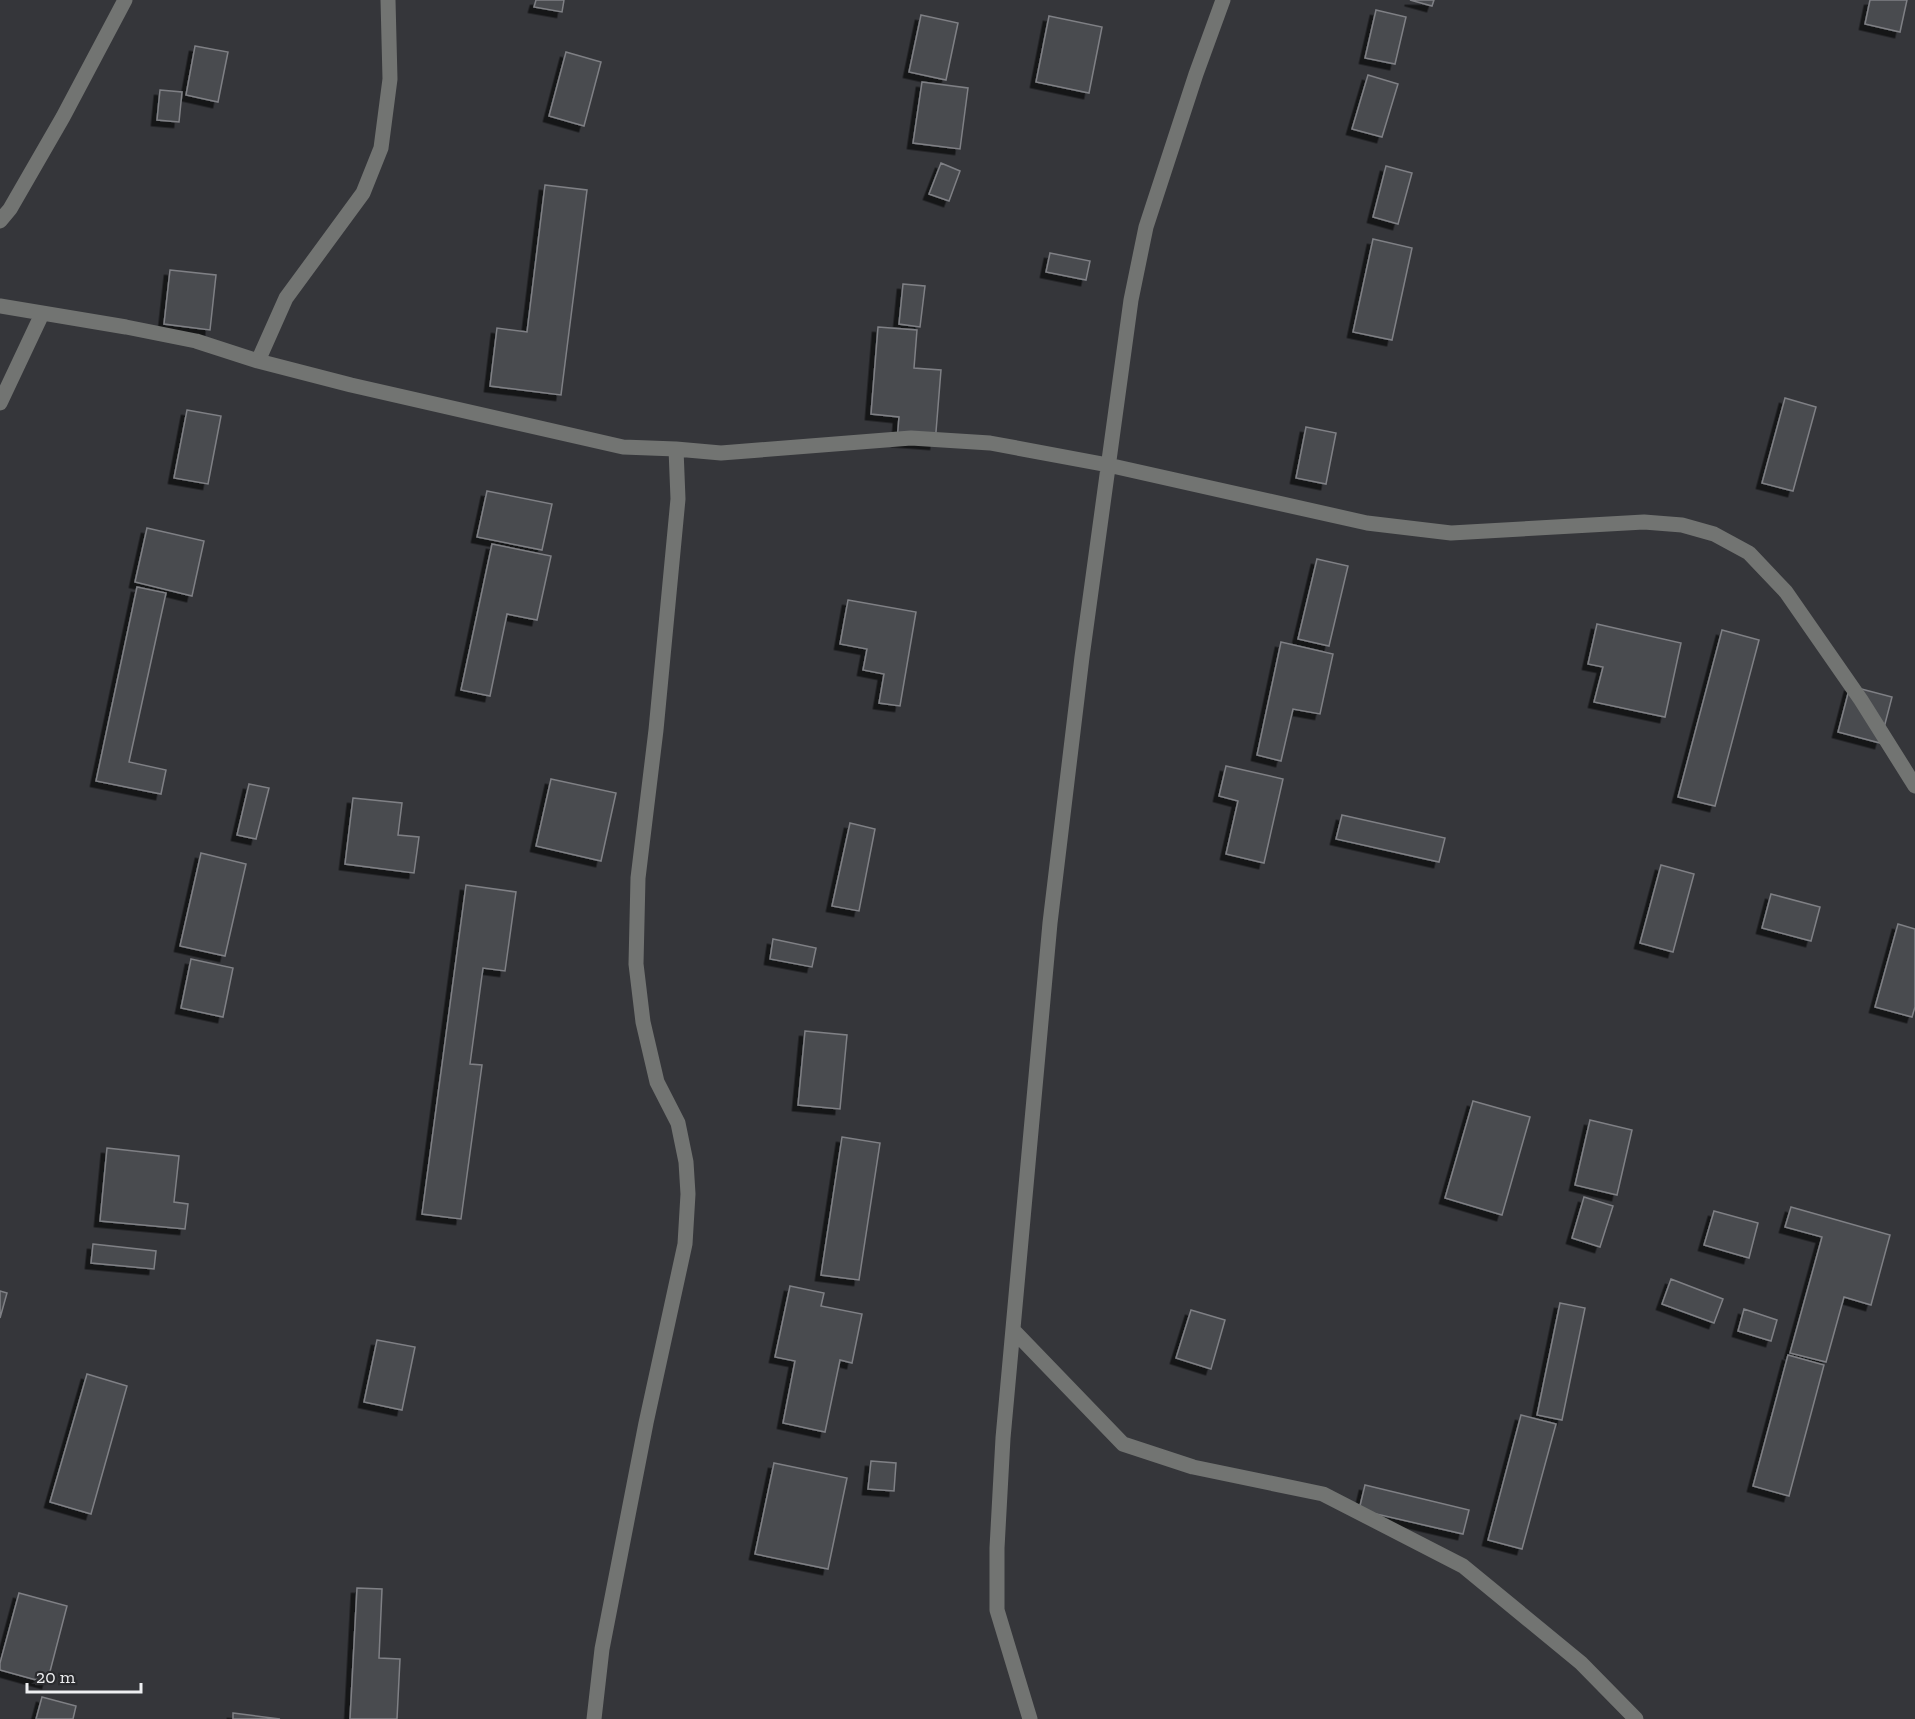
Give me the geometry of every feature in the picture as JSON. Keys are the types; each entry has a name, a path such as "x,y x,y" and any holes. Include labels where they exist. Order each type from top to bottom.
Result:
{"street":[{"path":"0,221 10,209 63,117 125,0"},
{"path":"258,361 286,298 363,193 381,148 390,79 388,0"},
{"path":"1030,1719 997,1610 997,1548 1003,1438 1050,923 1082,657 1131,300 1146,227 1223,0"},
{"path":"0,306 196,341 258,361 363,388 623,447 720,453 911,438 990,443 1108,465 1367,523 1451,533 1644,522 1682,525 1714,534 1749,553 1786,592 1860,700 1915,786"},
{"path":"0,403 42,314"},
{"path":"594,1719 602,1649 646,1423 685,1244 688,1204 686,1162 678,1123 657,1082 643,1022 636,964 638,878 656,730 678,499 676,449"},
{"path":"1013,1329 1123,1444 1193,1467 1323,1494 1462,1566 1581,1663 1636,1719"}],"building":[{"path":"536,0 564,0 562,12 534,7"},
{"path":"1410,0 1434,0 1432,6"},
{"path":"1870,0 1907,0 1900,32 1865,24"},
{"path":"1376,10 1406,17 1395,64 1365,58"},
{"path":"921,15 958,23 946,80 909,72"},
{"path":"1049,16 1102,27 1089,93 1036,82"},
{"path":"195,46 228,52 218,102 186,95"},
{"path":"566,52 601,62 584,126 549,116"},
{"path":"1368,75 1398,84 1382,137 1352,129"},
{"path":"922,82 968,88 960,149 913,143"},
{"path":"160,90 182,92 179,122 157,120"},
{"path":"941,163 960,171 949,201 929,194"},
{"path":"1386,166 1412,173 1398,224 1373,217"},
{"path":"545,185 587,190 561,395 490,386 497,328 527,332"},
{"path":"1373,239 1412,248 1392,340 1353,332"},
{"path":"1050,253 1090,261 1086,280 1046,272"},
{"path":"170,270 216,275 210,330 164,324"},
{"path":"903,284 925,286 920,327 899,324"},
{"path":"878,327 917,330 914,368 941,370 935,444 897,441 899,417 871,414"},
{"path":"1785,398 1816,407 1793,491 1762,483"},
{"path":"187,410 221,416 208,484 174,478"},
{"path":"1306,427 1336,433 1326,484 1296,478"},
{"path":"487,491 552,504 542,550 477,537"},
{"path":"147,528 204,541 192,596 135,582"},
{"path":"492,544 551,556 537,620 507,614 490,696 461,690"},
{"path":"1317,559 1348,566 1329,646 1298,639"},
{"path":"137,587 166,593 129,762 166,770 161,794 96,781"},
{"path":"848,600 916,612 900,706 879,703 884,674 863,670 867,649 840,644"},
{"path":"1597,624 1681,643 1665,717 1594,702 1603,667 1588,664"},
{"path":"1722,630 1759,640 1715,806 1678,797"},
{"path":"1281,642 1333,654 1320,714 1293,709 1281,761 1257,755"},
{"path":"1850,686 1892,697 1880,743 1838,732"},
{"path":"1226,766 1283,779 1264,863 1226,854 1238,801 1219,796"},
{"path":"551,779 616,793 601,861 536,846"},
{"path":"249,784 269,788 256,839 237,835"},
{"path":"353,798 402,803 398,835 419,837 414,873 345,864"},
{"path":"1342,815 1445,838 1439,862 1336,839"},
{"path":"850,823 875,829 859,911 832,906"},
{"path":"201,853 246,864 225,956 180,946"},
{"path":"1661,865 1694,874 1673,952 1640,943"},
{"path":"466,885 516,892 505,971 483,968 470,1064 482,1065 461,1219 422,1214"},
{"path":"1771,894 1820,907 1811,941 1762,928"},
{"path":"1898,924 1915,929 1915,1007 1912,1017 1875,1007"},
{"path":"773,939 816,948 812,967 770,959"},
{"path":"191,959 233,968 223,1017 181,1008"},
{"path":"805,1031 847,1035 840,1109 798,1105"},
{"path":"1473,1101 1530,1117 1502,1215 1445,1198"},
{"path":"1590,1120 1632,1130 1617,1195 1575,1185"},
{"path":"842,1137 880,1143 859,1280 821,1275"},
{"path":"107,1148 179,1156 174,1202 188,1204 185,1229 100,1221"},
{"path":"1584,1197 1613,1206 1600,1247 1572,1238"},
{"path":"1791,1207 1890,1235 1871,1305 1844,1297 1826,1362 1790,1353 1822,1237 1785,1227"},
{"path":"1714,1211 1758,1223 1749,1258 1704,1245"},
{"path":"93,1244 156,1251 154,1269 91,1263"},
{"path":"1671,1279 1723,1299 1714,1323 1662,1304"},
{"path":"790,1286 824,1293 821,1306 862,1314 852,1363 840,1360 825,1432 783,1423 795,1361 775,1357"},
{"path":"0,1291 7,1293 0,1318"},
{"path":"1560,1303 1585,1308 1562,1420 1537,1415"},
{"path":"1744,1309 1777,1320 1771,1341 1738,1331"},
{"path":"1191,1310 1225,1320 1211,1369 1176,1358"},
{"path":"377,1340 415,1347 402,1410 364,1402"},
{"path":"1788,1355 1824,1365 1789,1496 1753,1486"},
{"path":"87,1374 127,1386 91,1514 50,1502"},
{"path":"1521,1415 1556,1424 1522,1549 1488,1540"},
{"path":"871,1461 896,1463 894,1491 868,1489"},
{"path":"774,1463 847,1478 828,1569 755,1554"},
{"path":"1365,1485 1469,1510 1463,1534 1359,1510"},
{"path":"357,1588 382,1589 379,1658 400,1659 397,1719 350,1719"},
{"path":"19,1593 67,1606 47,1683 0,1670"},
{"path":"42,1697 76,1706 73,1719 36,1719"},
{"path":"233,1713 280,1719 233,1719"}]}
